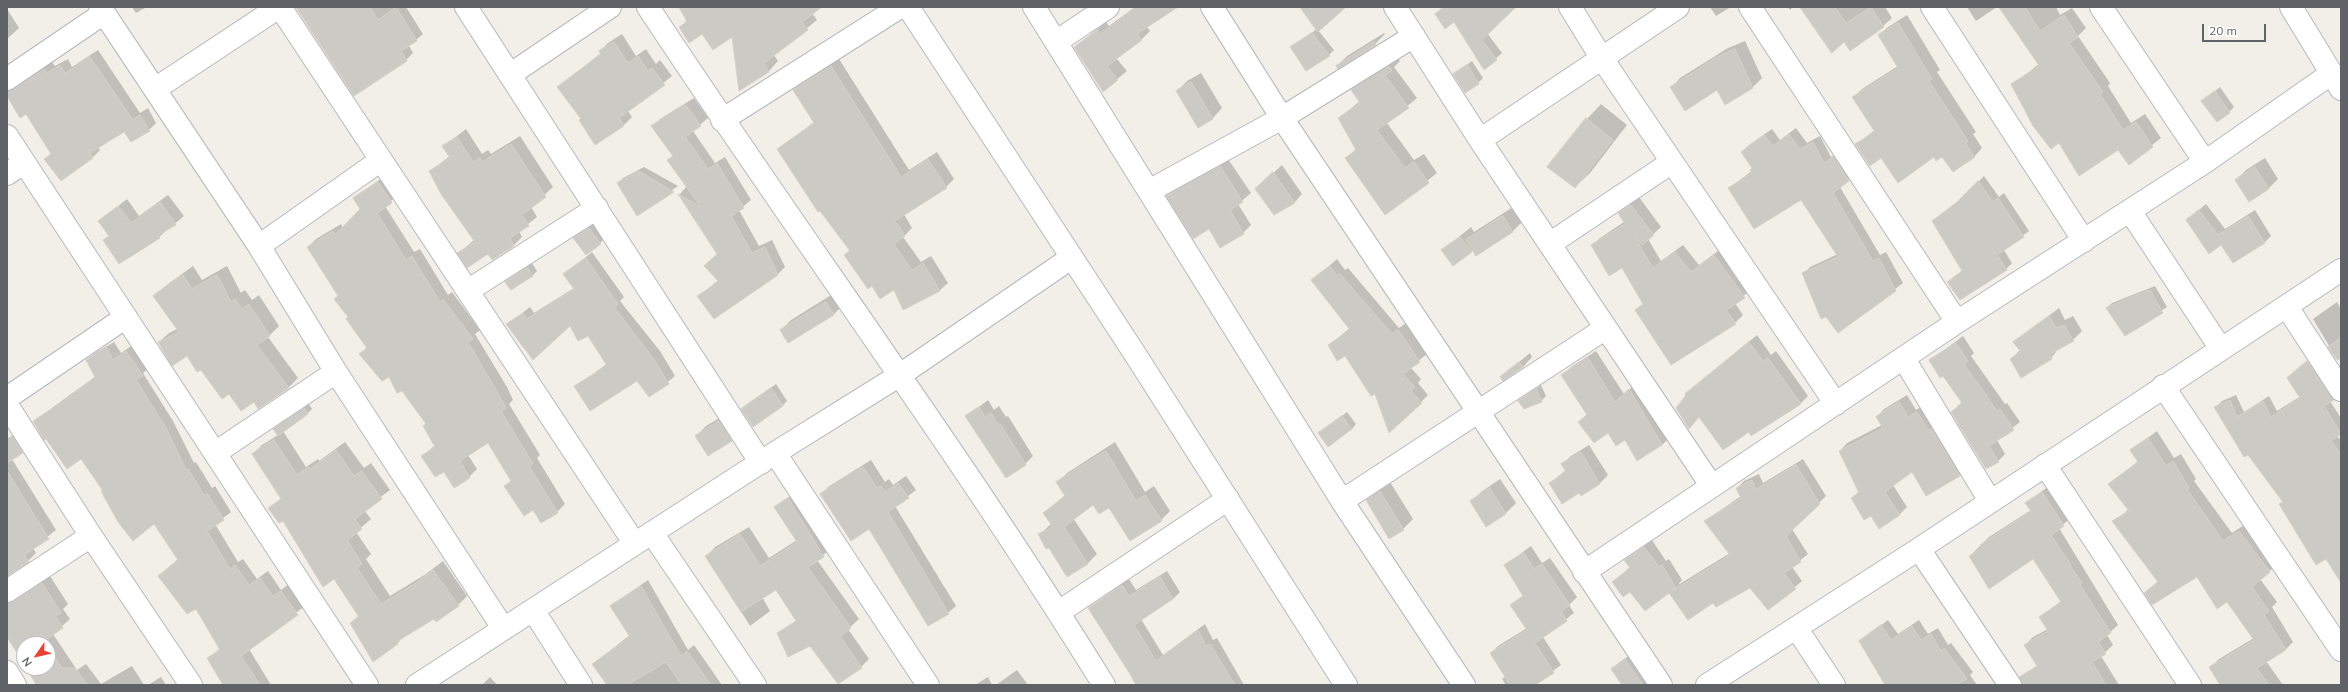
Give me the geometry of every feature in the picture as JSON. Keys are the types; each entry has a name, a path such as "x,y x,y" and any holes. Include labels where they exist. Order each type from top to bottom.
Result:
{"street":[{"path":"155,89 280,7 469,290 644,538 755,685"},
{"path":"466,7 597,208 768,458 928,685"},
{"path":"511,74 610,7"},
{"path":"648,7 722,120 900,375 1059,612 1104,685"},
{"path":"722,120 900,7"},
{"path":"908,7 1228,499 1346,685"},
{"path":"1034,7 1342,500 1464,685"},
{"path":"1056,42 1108,7"},
{"path":"1212,7 1282,118 1584,572 1661,685"},
{"path":"1395,7 1480,140 1551,243 1711,485"},
{"path":"1570,7 1601,57 1836,404"},
{"path":"1480,140 1601,57 1678,7"},
{"path":"1750,7 1957,322"},
{"path":"1932,7 2084,241"},
{"path":"2101,7 2205,162"},
{"path":"1584,572 1711,485 1904,359 1957,322 2205,162 2337,81 2291,7"},
{"path":"7,79 102,10 259,246 336,372 503,628"},
{"path":"1149,191 1282,118 1414,36"},
{"path":"7,136 15,168 126,317 367,685"},
{"path":"259,246 381,160"},
{"path":"1551,243 1672,162"},
{"path":"469,290 597,208"},
{"path":"2130,211 2221,349"},
{"path":"417,685 503,628 900,375 1071,258"},
{"path":"1707,685 1797,629 2163,386 2287,307 2341,270"},
{"path":"2287,307 2341,390"},
{"path":"7,398 126,317"},
{"path":"1342,500 1606,328"},
{"path":"1904,359 1990,501"},
{"path":"215,453 336,372"},
{"path":"2163,386 2341,650"},
{"path":"7,405 91,536 191,685"},
{"path":"2046,465 2190,685"},
{"path":"1059,612 1228,499"},
{"path":"7,591 91,536"},
{"path":"1919,549 2010,685"},
{"path":"533,610 581,685"},
{"path":"1797,629 1834,685"},
{"path":"7,672 15,685"}],"building":[{"path":"296,7 370,7 378,20 396,7 417,41 401,51 407,61 354,96"},
{"path":"679,7 822,7 802,22 808,30 764,63 769,72 739,91 732,37 713,50 702,34 689,43 679,27 687,22"},
{"path":"1137,7 1178,7 1137,34 1142,40 1107,66 1118,80 1103,92 1074,47 1097,30 1100,34"},
{"path":"1300,7 1346,7 1318,32"},
{"path":"1444,7 1516,7 1482,40 1497,60 1484,70 1454,22 1445,29 1435,14"},
{"path":"1800,7 1835,7 1846,23 1871,7 1884,27 1850,51 1844,42 1832,53"},
{"path":"1999,7 2025,7 2040,31 2064,15 2078,37 2069,43 2103,92 2100,94 2123,130 2136,122 2153,147 2129,165 2118,150 2079,176 2059,143 2051,149 2033,126 2011,84 2039,66"},
{"path":"1898,23 1932,79 1929,81 1968,141 1965,143 1975,157 1953,172 1942,157 1936,161 1934,157 1898,183 1881,158 1870,166 1855,144 1875,132 1852,97 1898,68 1878,35"},
{"path":"1312,33 1330,56 1306,71 1290,47"},
{"path":"614,42 628,63 638,56 648,71 652,68 665,85 619,118 624,126 595,145 579,120 581,119 557,87 601,54 599,51"},
{"path":"1374,42 1376,45 1338,69 1336,66"},
{"path":"1735,49 1753,88 1725,105 1717,90 1685,111 1670,87 1715,58"},
{"path":"90,57 133,120 140,115 150,131 131,142 124,132 90,153 93,158 61,181 44,159 51,154 26,114 20,118 7,96 7,91 14,89 44,69 47,73 60,65 65,73"},
{"path":"1467,65 1479,84 1465,93 1453,74"},
{"path":"831,66 901,177 928,159 947,188 895,221 905,236 894,244 912,270 923,263 940,291 903,310 894,290 880,299 872,286 868,289 844,255 850,251 820,211 818,212 777,149 814,123 793,90"},
{"path":"1389,66 1392,71 1385,75 1409,108 1377,130 1405,168 1414,162 1429,183 1385,215 1345,158 1356,150 1338,118 1360,103 1351,90"},
{"path":"1191,82 1213,119 1198,128 1176,91"},
{"path":"2215,91 2230,113 2217,122 2201,101"},
{"path":"686,105 701,126 685,137 708,169 717,163 744,208 731,216 752,253 765,247 778,275 714,319 697,296 719,282 704,266 717,254 678,194 701,207 667,160 673,156 651,126"},
{"path":"1586,118 1613,140 1575,188 1547,167"},
{"path":"1789,134 1800,149 1813,142 1824,163 1833,156 1849,181 1833,193 1873,261 1879,258 1896,291 1838,333 1826,317 1821,319 1802,273 1838,257 1801,200 1754,229 1728,188 1752,173 1750,170 1752,168 1741,152 1764,135 1773,146"},
{"path":"457,137 473,162 480,158 482,162 511,144 546,197 522,215 529,226 510,238 514,246 492,260 488,254 467,268 457,253 475,242 441,194 429,171 450,158 442,146"},
{"path":"1220,166 1243,202 1230,210 1244,234 1220,248 1209,229 1193,239 1166,196"},
{"path":"2255,167 2269,189 2249,202 2235,180"},
{"path":"639,171 674,192 637,216 617,183"},
{"path":"1273,172 1295,203 1274,215 1255,189"},
{"path":"1978,181 1993,202 1998,198 2024,237 1997,255 2007,270 1960,300 1947,282 1962,271 1932,221 1956,203"},
{"path":"378,182 392,203 377,213 406,260 412,256 440,302 443,299 473,339 468,342 506,408 501,411 533,464 529,466 558,513 541,523 533,510 524,516 504,486 511,481 488,443 460,461 470,478 454,488 444,472 435,477 421,456 435,447 423,426 426,424 402,391 397,393 389,377 382,381 359,354 367,348 346,319 348,317 334,299 338,296 307,247 333,231 335,235 360,209 353,198"},
{"path":"160,202 176,225 158,235 160,238 119,264 103,240 109,236 98,221 118,206 131,223"},
{"path":"1631,205 1654,235 1642,245 1634,236 1653,268 1675,252 1691,272 1714,255 1745,298 1726,310 1736,324 1671,365 1635,310 1643,304 1622,268 1609,276 1591,245 1625,224 1618,213"},
{"path":"2199,210 2218,235 2248,216 2265,243 2233,263 2221,245 2209,254 2186,220"},
{"path":"1503,216 1513,232 1476,256 1466,240"},
{"path":"589,228 601,244 586,255 573,238"},
{"path":"1460,237 1472,252 1453,266 1441,250"},
{"path":"586,258 618,304 614,307 653,358 669,384 649,397 637,381 590,411 574,386 607,366 588,336 578,341 570,326 533,360 506,324 523,313 527,319 574,289 563,274"},
{"path":"1330,266 1337,276 1340,274 1392,334 1398,330 1420,362 1403,374 1415,387 1411,391 1422,403 1389,433 1375,394 1371,396 1345,356 1337,361 1328,345 1350,330 1311,280"},
{"path":"527,267 533,276 511,290 505,282"},
{"path":"183,275 192,289 217,275 231,302 235,299 242,309 249,304 270,336 257,345 289,388 258,409 254,402 241,411 229,394 222,399 201,370 197,372 187,356 172,366 158,342 179,332 153,296"},
{"path":"2150,290 2163,313 2125,336 2106,308"},
{"path":"826,302 834,315 788,343 780,330"},
{"path":"2049,316 2056,328 2064,325 2074,341 2050,354 2052,359 2021,378 2010,359 2021,352 2013,342"},
{"path":"2341,338 2341,358 2337,360 2328,347"},
{"path":"1749,342 1763,361 1768,358 1801,404 1751,436 1749,432 1723,450 1699,417 1689,429 1676,408 1686,395 1685,394"},
{"path":"1956,343 1968,361 1964,364 1997,411 2000,409 2014,430 1989,446 1999,462 1986,469 1951,412 1962,403 1943,376 1940,378 1929,360"},
{"path":"107,348 113,360 126,351 143,376 136,380 166,428 186,470 188,469 204,495 207,493 224,520 207,531 230,569 235,565 249,585 260,578 273,596 281,591 298,615 241,656 260,685 223,685 207,658 220,650 196,609 187,614 158,576 178,560 154,524 133,541 118,522 101,491 103,491 81,459 67,469 46,439 44,440 33,421 64,401 95,377 86,360"},
{"path":"1588,358 1615,402 1629,389 1662,445 1637,461 1625,440 1616,446 1608,433 1594,443 1578,422 1587,415 1561,375"},
{"path":"2307,361 2334,400 2324,406 2341,434 2331,441 2341,454 2341,583 2326,559 2316,565 2279,504 2283,502 2248,455 2244,457 2214,407 2230,400 2237,417 2263,401 2271,417 2300,398 2287,378"},
{"path":"1519,362 1523,367 1503,381 1500,377"},
{"path":"771,388 783,406 753,427 741,409"},
{"path":"1536,389 1542,402 1524,409 1518,401"},
{"path":"1899,402 1908,417 1917,412 1928,430 1931,428 1960,476 1926,496 1912,472 1885,492 1900,515 1879,529 1871,516 1864,520 1851,498 1859,493 1839,451 1883,428 1876,417"},
{"path":"979,407 985,417 991,413 998,424 1000,424 1026,465 1006,478 965,416"},
{"path":"304,408 308,414 278,436 273,429"},
{"path":"1342,416 1352,429 1328,447 1318,433"},
{"path":"719,421 732,441 708,456 695,436"},
{"path":"13,437 23,453 7,463 7,441"},
{"path":"2148,438 2166,466 2173,461 2189,488 2187,489 2223,541 2239,531 2270,572 2252,587 2269,611 2264,615 2286,650 2257,668 2269,685 2220,685 2209,667 2254,640 2227,602 2217,609 2197,577 2152,605 2144,593 2158,582 2112,521 2129,511 2108,484 2138,462 2130,450"},
{"path":"274,440 297,475 308,467 310,469 336,450 354,476 361,471 382,499 355,519 362,529 347,540 362,564 357,568 381,604 416,583 433,570 459,606 436,622 434,619 396,642 398,644 373,662 350,623 359,617 334,579 323,587 283,521 279,523 268,508 281,499 252,454"},
{"path":"1106,451 1136,501 1145,495 1162,521 1130,541 1109,508 1099,514 1093,505 1064,527 1088,564 1067,577 1049,548 1046,549 1038,534 1053,527 1043,513 1065,496 1056,482"},
{"path":"1581,452 1600,484 1581,496 1579,493 1562,504 1549,483 1566,472 1561,464"},
{"path":"1796,465 1820,504 1786,536 1801,562 1784,573 1796,589 1768,610 1750,588 1716,607 1713,603 1688,620 1669,593 1645,611 1630,592 1623,597 1612,582 1630,568 1624,560 1644,547 1659,567 1662,565 1676,588 1672,591 1730,555 1704,521 1741,498 1736,488 1752,480 1756,489"},
{"path":"863,467 877,488 881,486 885,492 898,483 909,498 888,512 949,614 928,626 869,529 851,541 820,494"},
{"path":"7,471 49,539 24,555 29,562 7,576"},
{"path":"1490,488 1506,514 1486,527 1470,501"},
{"path":"1380,491 1404,530 1389,539 1366,500"},
{"path":"2042,492 2064,526 2051,535 2071,565 2070,566 2082,583 2080,585 2111,633 2098,642 2106,654 2092,662 2106,685 2022,685 2019,677 2037,666 2024,645 2048,631 2039,617 2061,602 2033,559 1989,589 1969,556 1982,548 1980,545 2031,511 2025,503"},
{"path":"788,498 824,557 808,567 851,628 840,636 862,668 838,684 810,646 788,657 777,633 796,621 776,590 741,612 705,556 740,534 760,566 797,542 774,507"},
{"path":"1524,553 1534,569 1542,564 1570,605 1561,611 1567,621 1535,643 1554,673 1535,685 1510,685 1490,653 1527,630 1510,605 1523,596 1504,565"},
{"path":"1160,577 1173,599 1134,625 1156,661 1198,630 1206,646 1210,644 1235,685 1137,685 1088,608 1122,585 1129,596"},
{"path":"42,583 61,613 55,616 63,628 51,636 16,636 16,651 7,637 7,603 14,601"},
{"path":"641,586 681,656 687,651 711,685 682,685 666,662 627,685 607,685 592,664 630,637 610,606"},
{"path":"1881,625 1891,640 1912,626 1921,640 1931,634 1941,651 1944,648 1967,679 1955,685 1885,685 1859,641"},
{"path":"56,659 62,668 75,668 88,685 37,685 31,676 56,676"},
{"path":"1625,659 1643,685 1622,685 1611,669"}]}
